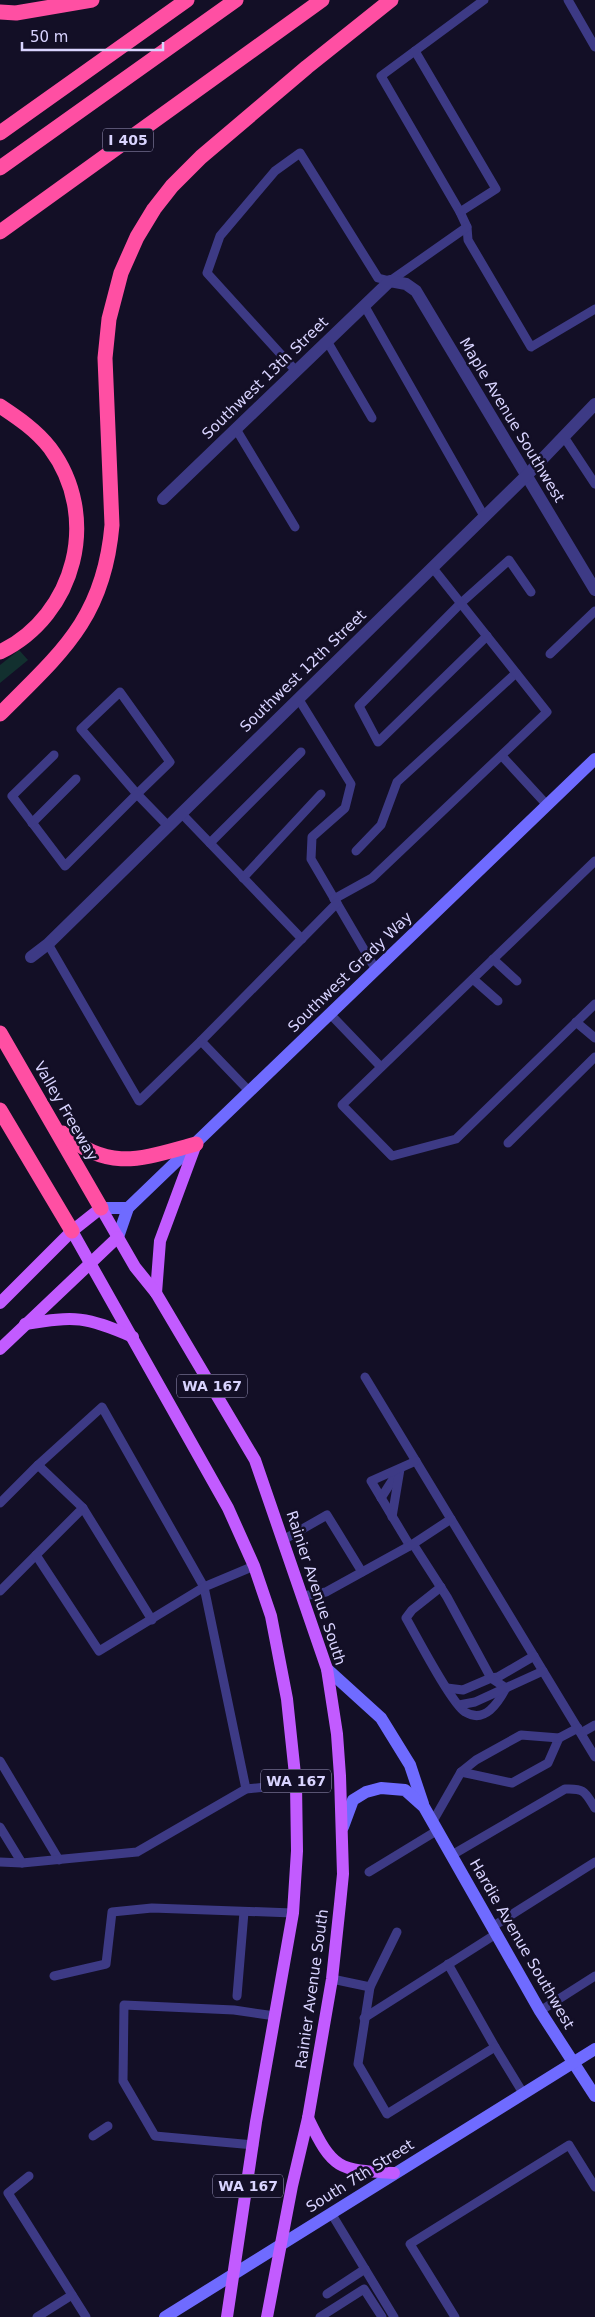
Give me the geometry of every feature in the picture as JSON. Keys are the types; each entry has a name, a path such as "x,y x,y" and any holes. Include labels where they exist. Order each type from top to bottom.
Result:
{"highway":[{"path":"0,12 16,13 92,0"},
{"path":"0,133 187,0"},
{"path":"0,168 236,0"},
{"name":"I 405","path":"0,232 322,0"},
{"path":"0,714 66,646 86,619 103,581 110,553 112,526 105,358 109,319 121,273 137,237 154,209 172,186 201,157 293,78 391,0"},
{"path":"0,406 36,431 50,448 63,469 71,491 77,524 73,566 64,590 52,609 36,628 14,645 0,652"},
{"name":"Valley Freeway","path":"0,1033 101,1208"},
{"name":"WA 167","path":"0,1110 72,1231"},
{"path":"54,1126 84,1148 98,1155 123,1160 153,1156 196,1144"}],"main road":[{"path":"156,1293 160,1241 196,1144"},
{"path":"0,1303 72,1231 101,1208"},
{"name":"Rainier Avenue South","path":"101,1208 135,1267 156,1293 255,1460 327,1669 337,1734 343,1827 343,1874 332,1979 308,2118 280,2246 268,2317"},
{"name":"Rainier Avenue South","path":"72,1231 228,1508 254,1566 271,1616 288,1700 296,1784 297,1851 293,1913 227,2317"},
{"path":"0,1349 118,1237"},
{"path":"25,1324 79,1318 98,1321 133,1337"},
{"path":"308,2118 322,2147 331,2158 346,2169 394,2173"}],"street":[{"name":"Southwest 13th Street","path":"163,499 390,281"},
{"name":"Maple Avenue Southwest","path":"390,281 406,284 416,292 526,476 591,573 595,590"},
{"name":"Southwest 12th Street","path":"31,957 48,944 526,476 595,404"},
{"name":"Southwest Grady Way","path":"118,1237 128,1208 595,760"},
{"path":"101,1208 128,1208"},
{"name":"Hardie Avenue Southwest","path":"327,1669 381,1718 410,1765 424,1807 494,1931 540,2011 595,2096"},
{"name":"Hardie Avenue Southwest","path":"343,1827 353,1800 366,1792 381,1788 405,1790 424,1807"},
{"name":"South 7th Street","path":"165,2317 595,2049"}],"lane":[{"path":"484,0 381,76 460,212 467,227 468,240 531,347 595,309"},
{"path":"568,0 595,47"},
{"path":"415,51 496,190 460,212"},
{"path":"296,371 207,273 220,236 275,171 300,153 378,278 390,281 467,227"},
{"path":"364,305 484,516"},
{"path":"327,341 372,418"},
{"path":"236,429 295,527"},
{"path":"564,437 595,484"},
{"path":"487,636 378,742 359,706 461,603 509,560 532,592"},
{"path":"48,944 139,1101 302,939 336,901 372,878 547,712 432,567"},
{"path":"550,654 595,611"},
{"path":"356,851 381,825 397,782 516,673"},
{"path":"54,755 12,796 65,866 137,794 170,762 120,692 81,729 137,794 168,826"},
{"path":"298,698 352,784 345,808 312,837 311,859 376,970"},
{"path":"210,843 301,752"},
{"path":"502,756 548,805"},
{"path":"32,823 76,779"},
{"path":"243,878 321,794"},
{"path":"181,814 302,939"},
{"path":"595,861 342,1105 392,1156 456,1139 546,1045 595,1004"},
{"path":"493,959 517,981"},
{"path":"473,979 498,1001"},
{"path":"330,1014 381,1067"},
{"path":"569,1024 595,1038"},
{"path":"201,1041 250,1092"},
{"path":"508,1143 595,1057"},
{"path":"365,1376 595,1756"},
{"path":"0,1503 38,1465 102,1407 204,1587 246,1789"},
{"path":"416,1461 371,1481 392,1517 441,1588 491,1678 506,1688"},
{"path":"38,1465 83,1508 152,1620"},
{"path":"381,1498 400,1469"},
{"path":"392,1517 400,1469"},
{"path":"0,1591 83,1508"},
{"path":"283,1540 327,1515 362,1572"},
{"path":"303,1596 326,1592 412,1545 451,1520"},
{"path":"36,1555 99,1651 204,1587 254,1566"},
{"path":"441,1588 412,1610 406,1618 447,1688 464,1711 472,1715 486,1714 497,1705 506,1688"},
{"path":"447,1688 464,1690 491,1678 498,1677 534,1656"},
{"path":"459,1705 475,1702 543,1671"},
{"path":"370,1872 435,1826 460,1772 476,1760 521,1735 559,1738 595,1725"},
{"path":"460,1772 512,1784 548,1763 559,1738"},
{"path":"0,1761 59,1860"},
{"path":"0,1862 22,1863 137,1852 246,1789 296,1784"},
{"path":"452,1855 565,1789 578,1788 584,1791 595,1808"},
{"path":"0,1827 22,1863"},
{"path":"364,2018 448,1964 595,1862"},
{"path":"54,1976 106,1964 112,1912 152,1908 293,1913"},
{"path":"237,1996 244,1912"},
{"path":"396,1932 370,1987 358,2064 387,2114 495,2047"},
{"path":"448,1964 523,2093"},
{"path":"540,2011 595,1976"},
{"path":"332,1979 370,1987"},
{"path":"254,2145 155,2136 123,2081 124,2005 234,2010 275,2016"},
{"path":"92,2136 108,2126"},
{"path":"455,2317 410,2244 569,2145 595,2187"},
{"path":"29,2176 8,2194 86,2317"},
{"path":"331,2213 394,2317"},
{"path":"327,2294 365,2270"},
{"path":"320,2317 364,2289 382,2317"},
{"path":"37,2317 72,2295"}],"green space":[{"path":"19,650 28,660 0,683 0,665"}]}
